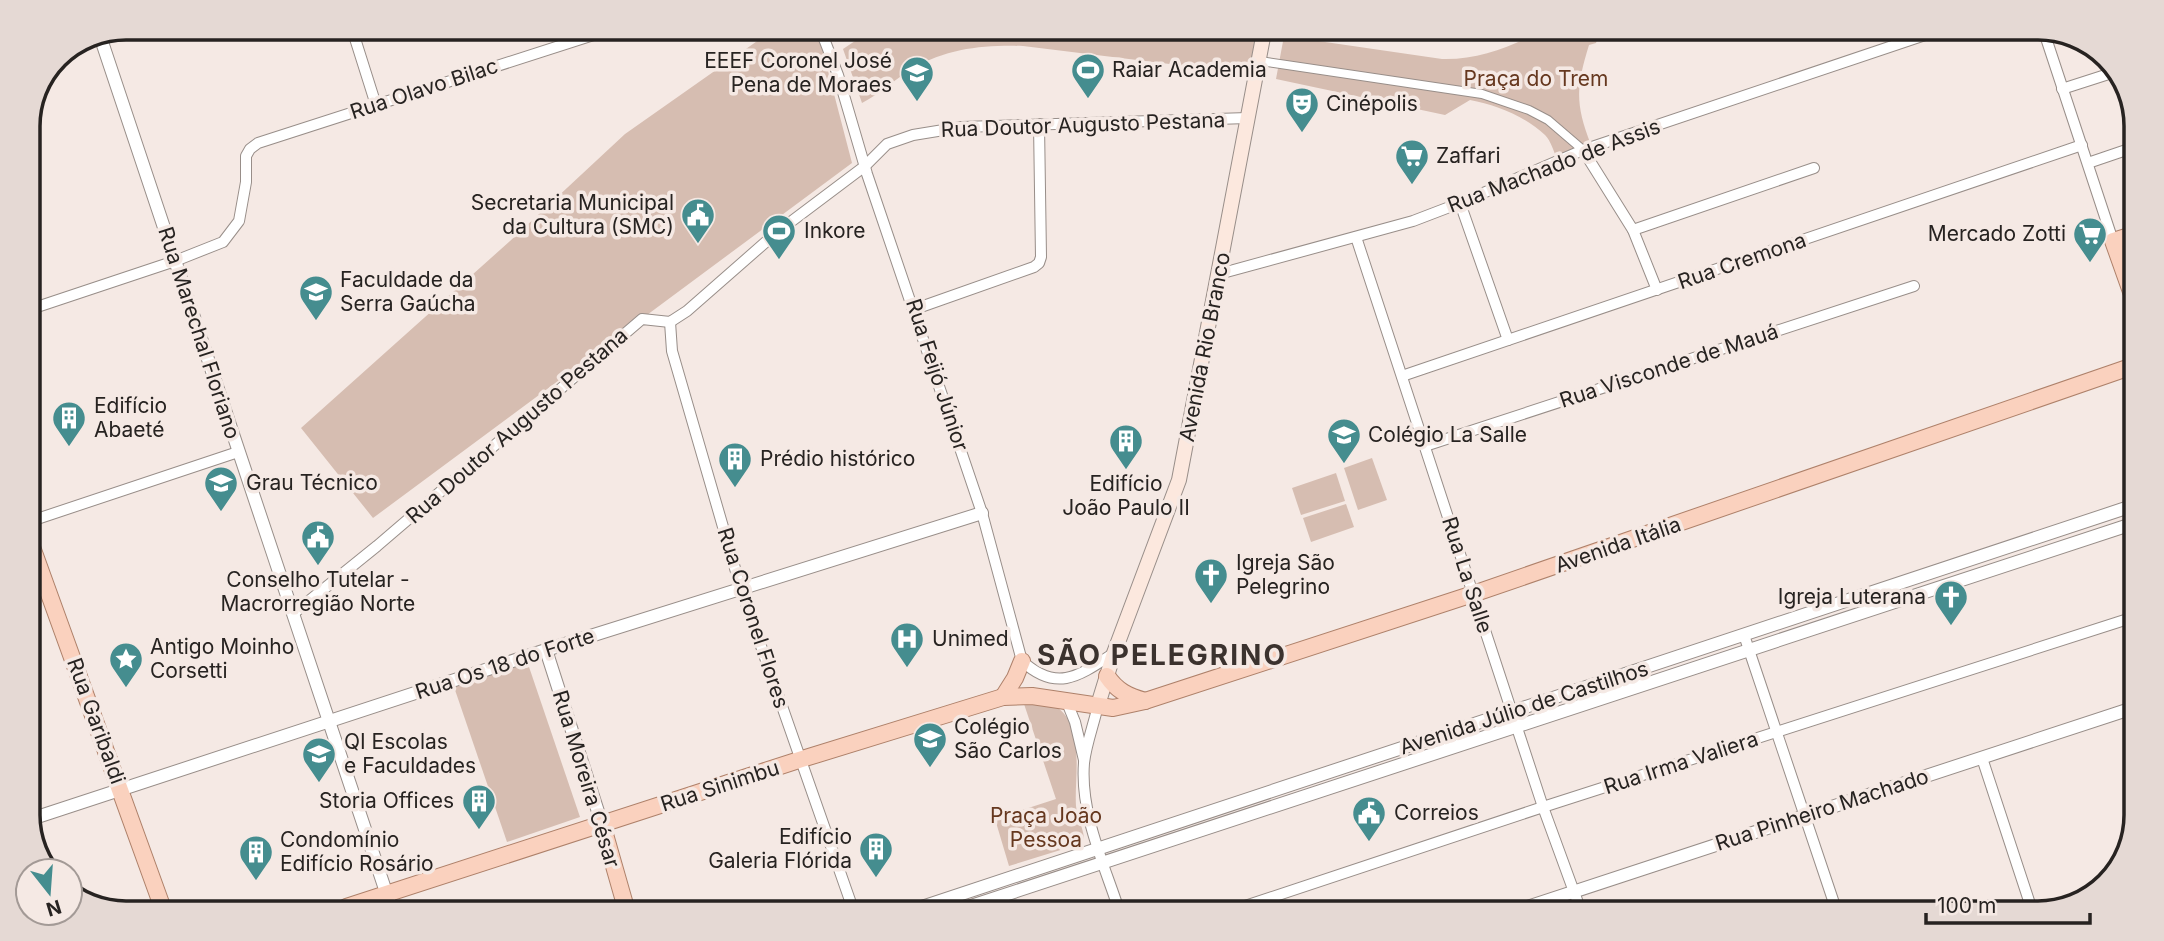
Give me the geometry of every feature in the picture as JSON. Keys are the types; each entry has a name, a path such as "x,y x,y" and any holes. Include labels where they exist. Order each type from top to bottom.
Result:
{"main road":[{"name":"Avenida Rio Branco","path":"1098,705 1114,653 1179,480 1263,40"},
{"path":"2124,238 2113,241 2124,272"},
{"name":"Avenida Itália","path":"1098,705 1112,708 1145,701 1473,594 2124,369"},
{"name":"Rua Garibaldi","path":"40,569 160,901"},
{"path":"1003,697 1022,661"},
{"path":"1107,676 1114,687 1123,693 1145,701"},
{"name":"Rua Sinimbu","path":"389,900 601,824 1003,697 1015,695 1098,705"},
{"name":"Rua Moreira César","path":"601,824 624,901"}],"street":[{"path":"356,40 376,104"},
{"name":"Rua Olavo Bilac","path":"175,261 223,242 233,231 239,221 243,204 246,156 258,143 578,40"},
{"name":"Rua Feijó Júnior","path":"824,40 982,513 1022,661"},
{"name":"Rua Machado de Assis","path":"1219,274 1413,221 1583,150 1910,40"},
{"path":"2047,41 2113,241"},
{"name":"Rua Marechal Floriano","path":"103,44 389,900"},
{"path":"1260,61 1482,94 1539,115 1583,150 1633,230 1657,289"},
{"path":"2062,89 2106,75"},
{"name":"Rua Doutor Augusto Pestana","path":"295,613 388,537 642,319 670,322 687,311 776,233 865,166 887,144 913,135 962,127 1248,118"},
{"path":"915,309 1039,263 1039,124"},
{"name":"Rua Cremona","path":"1402,376 2082,145"},
{"path":"2088,163 2124,151"},
{"path":"1633,230 1814,168"},
{"path":"1460,203 1508,340"},
{"name":"Rua La Salle","path":"1356,237 1543,807 1577,901"},
{"path":"40,306 175,261"},
{"name":"Rua Visconde de Mauá","path":"1424,446 1914,286"},
{"name":"Rua Coronel Flores","path":"670,322 672,351 741,589 850,901"},
{"path":"40,518 238,452"},
{"name":"Avenida Júlio de Castilhos","path":"940,901 2018,544 2124,512"},
{"name":"Rua Os 18 do Forte","path":"40,816 546,650 982,513"},
{"path":"2076,525 2081,541"},
{"name":"Avenida Júlio de Castilhos","path":"986,901 2124,527"},
{"path":"2018,544 2023,560"},
{"path":"1964,562 1968,578"},
{"path":"1911,580 1916,595"},
{"path":"1862,596 1868,611"},
{"path":"1809,613 1814,629"},
{"name":"Rua Irma Valiera","path":"1260,901 2124,620"},
{"path":"1744,635 1833,901"},
{"name":"Rua Moreira César","path":"546,650 601,824"},
{"path":"1022,661 1037,675 1051,679 1081,673 1114,653"},
{"path":"1672,659 1677,674"},
{"path":"1617,677 1622,692"},
{"path":"1564,695 1569,709"},
{"path":"1066,700 1075,722 1084,763 1087,806 1116,901"},
{"path":"1084,763 1098,705"},
{"name":"Rua Pinheiro Machado","path":"1546,901 2124,711"},
{"path":"1457,730 1461,745"},
{"path":"1982,758 2029,901"},
{"path":"1357,763 1361,778"},
{"path":"1305,780 1309,795"},
{"path":"1258,796 1262,810"},
{"path":"1208,812 1212,827"},
{"path":"969,901 970,891"}],"green space":[{"path":"759,40 818,40 852,163 373,518 301,428 625,134"},
{"path":"856,40 1257,40 1251,74 1023,46 966,49 925,62 862,103 843,49"},
{"name":"Praça do Trem","path":"1283,40 1311,40 1442,59 1467,58 1522,40 1597,40 1589,45 1579,95 1582,118 1591,145 1557,159 1549,140 1537,128 1510,112 1490,105 1470,100 1445,115 1276,79"},
{"path":"1372,458 1387,500 1358,510 1344,468"},
{"path":"1336,473 1345,501 1301,515 1292,488"},
{"path":"1346,504 1354,527 1311,542 1303,518"},
{"path":"527,661 580,817 507,842 454,687"},
{"name":"Praça João Pessoa","path":"1034,700 1055,706 1065,715 1071,726 1076,752 1076,806 1084,838 1080,844 1009,866 995,819 1056,799 1024,704"}],"place":[{"name":"Raiar Academia","path":"1088,100"},
{"name":"EEEF Coronel José Pena de Moraes","path":"917,103"},
{"name":"Cinépolis","path":"1302,134"},
{"name":"Zaffari","path":"1412,186"},
{"name":"Secretaria Municipal da Cultura (SMC)","path":"698,245"},
{"name":"Inkore","path":"779,261"},
{"name":"Mercado Zotti","path":"2090,264"},
{"name":"Faculdade da Serra Gaúcha","path":"316,322"},
{"name":"Edifício Abaeté","path":"69,448"},
{"name":"Colégio La Salle","path":"1344,465"},
{"name":"Edifício João Paulo II","path":"1126,471"},
{"name":"Prédio histórico","path":"735,489"},
{"name":"Grau Técnico","path":"221,513"},
{"name":"Conselho Tutelar - Macrorregião Norte","path":"318,567"},
{"name":"Igreja São Pelegrino","path":"1211,605"},
{"name":"Igreja Luterana","path":"1951,627"},
{"name":"Unimed","path":"907,669"},
{"name":"Antigo Moinho Corsetti","path":"126,689"},
{"name":"Colégio São Carlos","path":"930,769"},
{"name":"QI Escolas e Faculdades","path":"319,784"},
{"name":"Storia Offices","path":"479,831"},
{"name":"Correios","path":"1369,843"},
{"name":"Edifício Galeria Flórida","path":"876,879"},
{"name":"Condomínio Edifício Rosário","path":"256,882"}],"district":[{"name":"SÃO PELEGRINO","path":"1162,655"}]}
